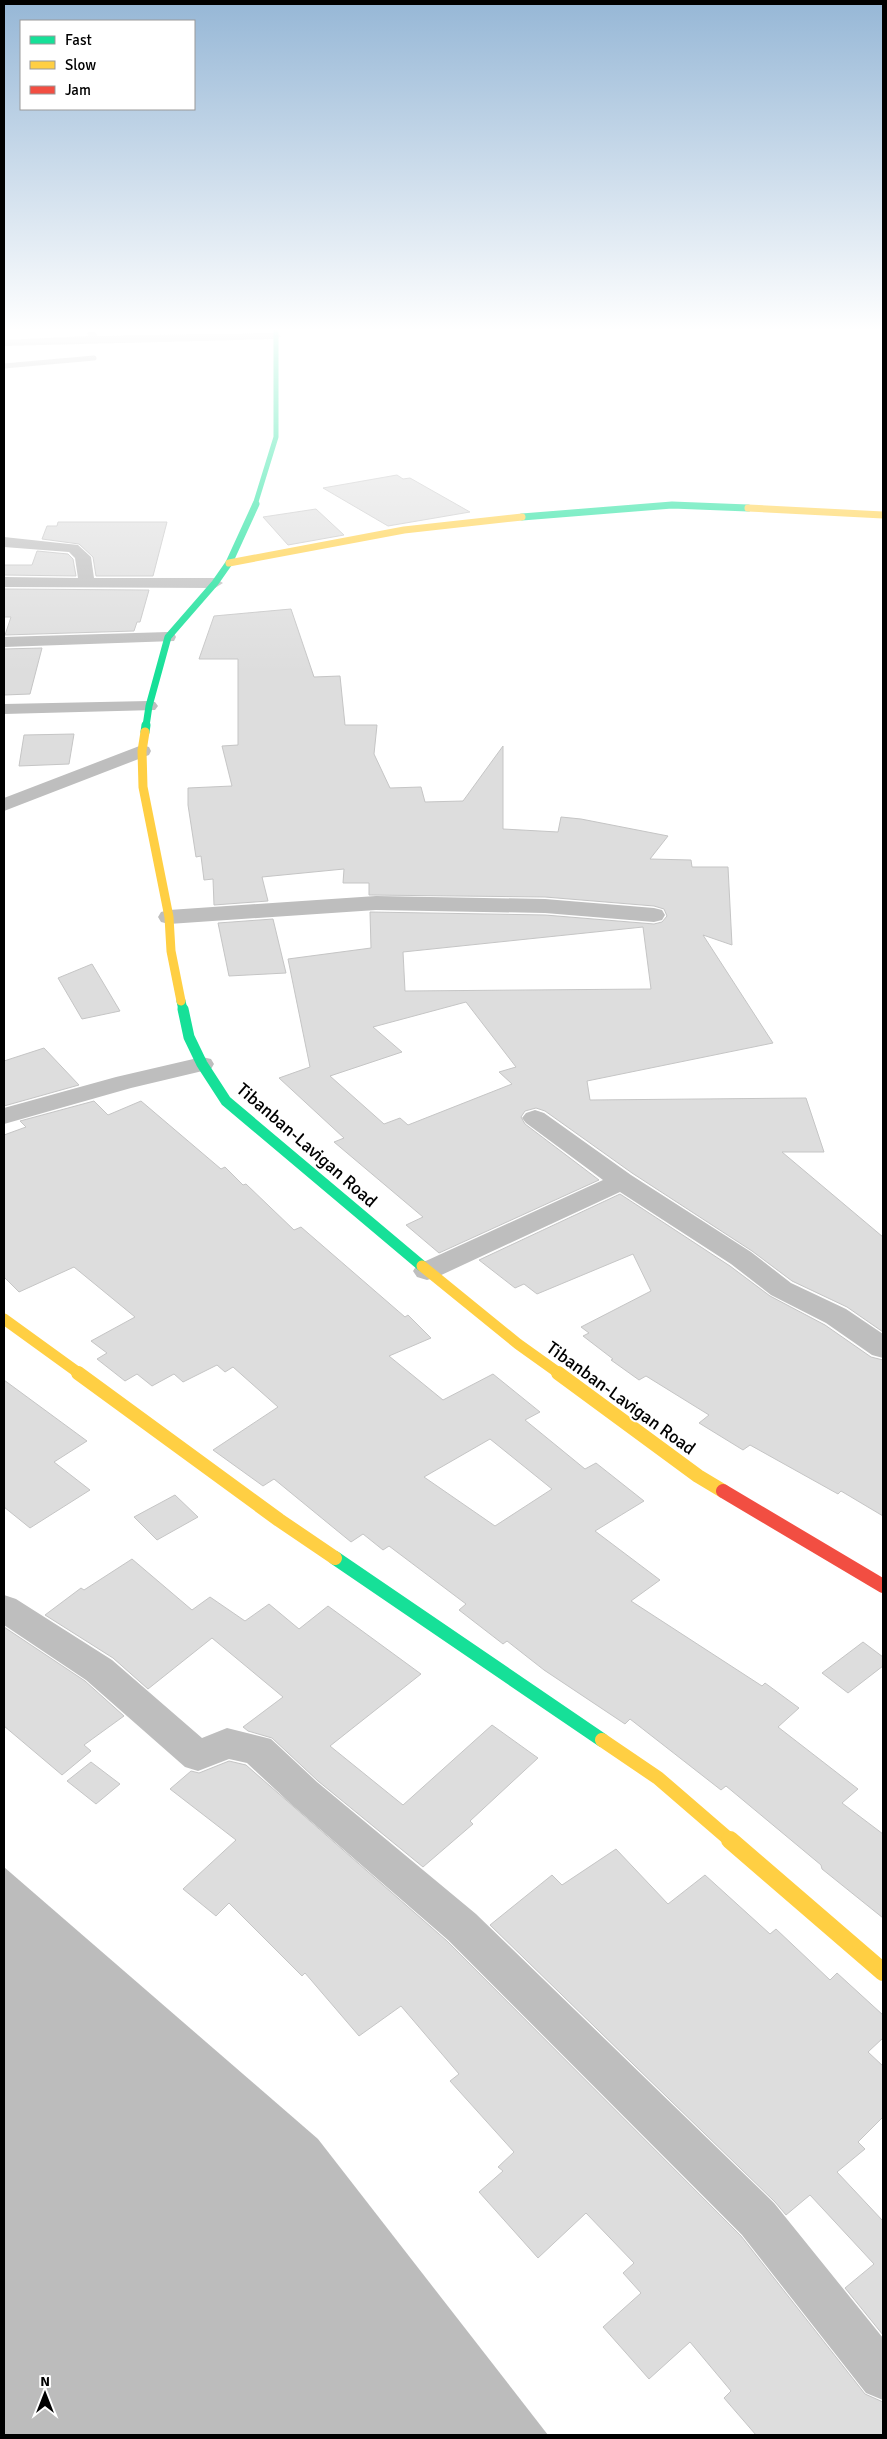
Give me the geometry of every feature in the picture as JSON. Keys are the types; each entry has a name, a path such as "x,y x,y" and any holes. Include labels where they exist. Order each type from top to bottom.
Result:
{"main road":[{"name":"Tibanban-Lavigan Road","path":"273,446 250,519 229,563 216,583 168,637 149,706 142,751 143,787 169,917 171,951 190,1037 202,1064 226,1101 427,1271 518,1344 698,1476 883,1586"},
{"path":"229,563 404,530 576,511 672,505 883,515"},
{"path":"4,1319 279,1520 658,1778 883,1972"}],"street":[{"path":"4,542 73,548 83,556 86,580"},
{"path":"4,582 86,580 216,583"},
{"path":"4,642 168,637"},
{"path":"4,709 149,706"},
{"path":"4,806 142,751"},
{"path":"169,917 376,903 545,906 654,915"},
{"path":"4,1116 125,1082 202,1064"},
{"path":"535,1118 622,1181 741,1258 781,1289 836,1316 883,1348"},
{"path":"427,1271 622,1181"},
{"path":"4,1608 100,1670 198,1756 227,1743 258,1750 304,1793 462,1927 758,2219 883,2376"}],"shaded area":[{"path":"4,1867 318,2139 548,2435 4,2435"}],"building":[{"path":"397,475 403,479 410,478 470,512 388,526 323,488"},
{"path":"316,509 344,535 288,545 263,517"},
{"path":"58,522 167,522 153,576 96,576 93,557 79,544 42,539 47,526 57,526"},
{"path":"37,551 68,554 73,559 76,576 4,575 4,565 32,565"},
{"path":"4,589 149,590 140,622 137,622 134,631 5,635 11,617 4,617"},
{"path":"291,609 314,677 340,676 345,725 377,725 374,754 390,788 421,787 425,802 463,801 503,746 503,829 558,832 561,817 581,819 668,836 650,859 691,860 692,867 728,867 732,945 703,935 773,1043 587,1081 590,1100 806,1098 824,1152 782,1152 883,1237 883,1332 847,1307 792,1281 752,1251 632,1173 545,1111 536,1108 525,1111 521,1117 525,1124 599,1180 439,1253 406,1225 423,1217 334,1142 344,1138 279,1078 310,1067 288,959 371,948 370,912 545,915 654,924 662,922 667,916 664,909 654,906 545,897 369,895 369,883 343,883 344,869 262,877 268,901 214,905 213,879 204,880 201,856 196,857 188,805 188,788 232,786 222,746 238,745 238,659 199,659 214,616","holes":["643,927 651,989 405,991 403,952","466,1002 516,1067 499,1072 512,1084 408,1125 400,1118 384,1124 330,1076 402,1052 373,1027"]},
{"path":"42,648 30,694 4,695 4,649"},
{"path":"74,734 69,764 19,766 24,735"},
{"path":"273,919 286,973 229,976 218,923"},
{"path":"92,964 120,1011 82,1019 58,978"},
{"path":"44,1048 79,1085 4,1106 4,1061"},
{"path":"94,1101 108,1115 141,1101 221,1169 225,1167 243,1185 246,1184 294,1230 301,1227 405,1317 408,1315 431,1338 389,1356 443,1400 493,1374 540,1412 525,1420 585,1469 596,1463 644,1501 595,1531 660,1580 631,1601 762,1686 765,1683 799,1708 778,1727 858,1789 842,1803 883,1834 883,1918 822,1869 821,1865 726,1786 721,1790 630,1719 625,1724 544,1670 507,1641 503,1644 459,1610 466,1604 389,1546 383,1550 363,1534 351,1542 274,1479 263,1486 213,1450 278,1407 233,1367 225,1372 217,1365 183,1382 174,1374 152,1386 137,1374 125,1381 97,1359 107,1353 91,1341 135,1317 74,1267 19,1292 4,1277 4,1135 26,1127 20,1121","holes":["490,1439 552,1489 495,1526 424,1477"]},
{"path":"620,1194 730,1266 770,1296 825,1325 871,1357 883,1360 883,1516 841,1491 838,1494 750,1445 743,1450 699,1423 709,1415 646,1376 639,1380 611,1360 613,1359 583,1336 589,1333 581,1327 651,1291 633,1254 537,1294 524,1284 515,1288 479,1260"},
{"path":"4,1380 87,1441 54,1462 90,1490 30,1528 4,1507"},
{"path":"175,1495 198,1517 157,1540 134,1517"},
{"path":"132,1559 192,1610 210,1597 245,1621 269,1604 299,1629 328,1606 421,1674 330,1746 403,1805 492,1725 538,1758 470,1821 473,1824 423,1867 318,1781 272,1738 248,1731 243,1727 283,1697 212,1638 148,1689 113,1658 45,1615 81,1588 84,1590"},
{"path":"4,1627 85,1681 124,1716 84,1745 91,1751 62,1775 4,1726"},
{"path":"863,1642 883,1657 883,1666 848,1693 822,1673"},
{"path":"229,1761 246,1765 447,1941 741,2236 865,2394 883,2402 883,2435 756,2435 724,2398 731,2391 690,2342 649,2379 603,2327 641,2293 623,2273 634,2263 586,2213 538,2258 479,2192 503,2171 498,2167 514,2152 450,2081 459,2074 401,2006 359,2036 305,1973 302,1976 229,1903 216,1916 183,1889 236,1840 170,1789 191,1771 199,1773"},
{"path":"91,1762 120,1784 96,1804 67,1781"},
{"path":"616,1849 668,1904 705,1875 770,1934 776,1929 830,1980 837,1973 883,2015 883,2038 868,2052 883,2066 883,2117 858,2142 865,2149 837,2172 883,2221 883,2335 845,2288 874,2264 810,2195 786,2215 775,2202 490,1925 552,1875 562,1885"}],"traffic: fast":[{"path":"145,732 149,706 168,637 215,583 229,563 250,519 264,481 274,446"},
{"path":"522,517 672,505 748,508"},
{"path":"181,1001 189,1037 202,1064 226,1101 422,1266"},
{"path":"335,1558 602,1740"}],"traffic: slow":[{"path":"748,508 883,515"},
{"path":"229,563 404,530 522,517"},
{"path":"145,732 142,751 143,787 169,917 171,951 181,1001"},
{"path":"422,1266 518,1344 698,1476 723,1491"},
{"path":"4,1319 279,1520 335,1558"},
{"path":"602,1740 658,1778 883,1972"}],"traffic: jam":[{"path":"723,1491 883,1586"}]}
